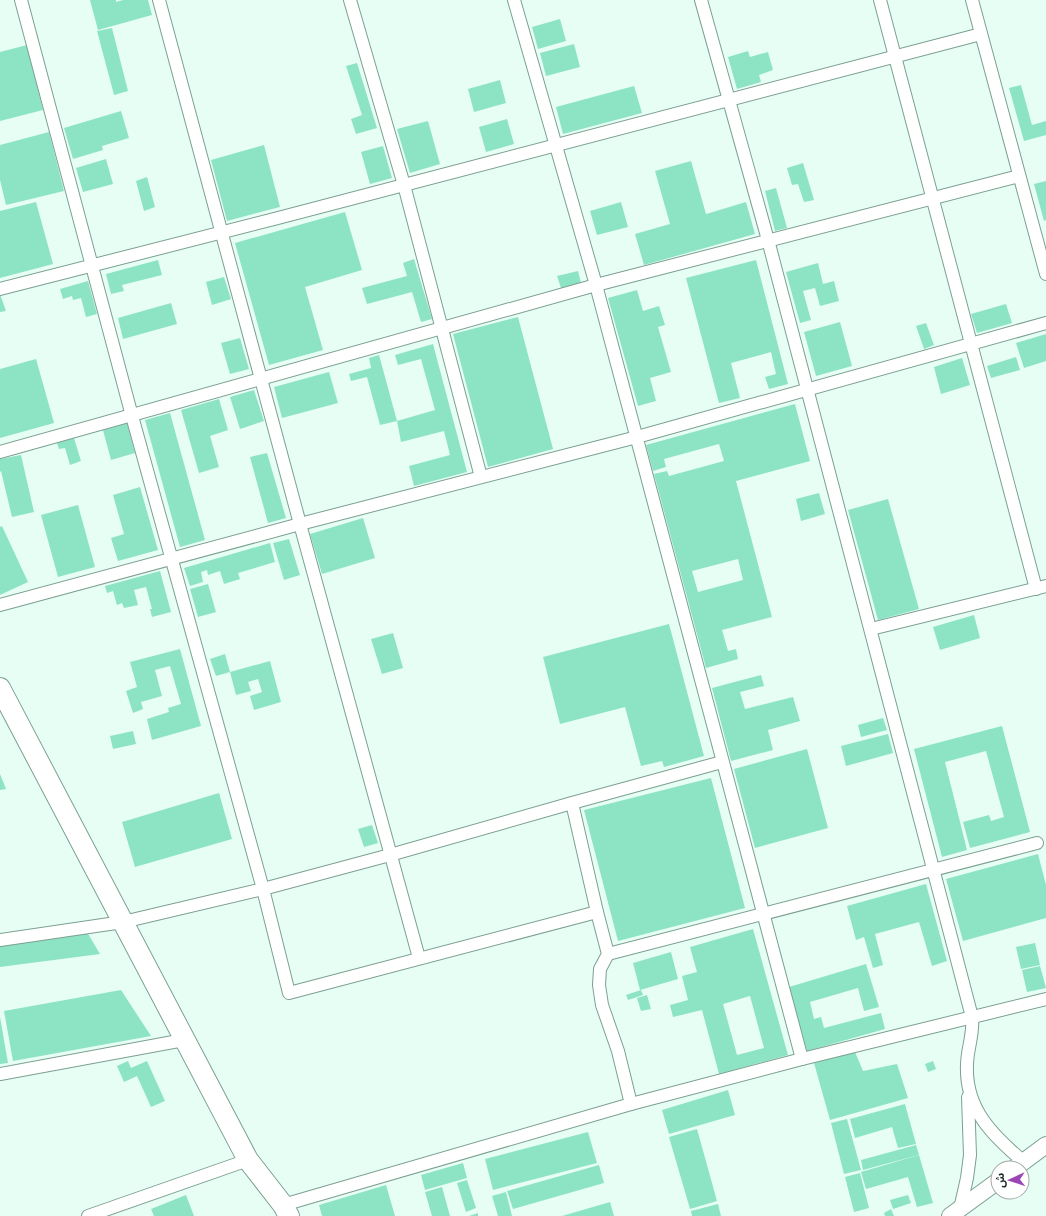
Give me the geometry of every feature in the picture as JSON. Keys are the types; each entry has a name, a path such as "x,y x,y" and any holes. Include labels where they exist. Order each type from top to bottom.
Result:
{"main road":[{"path":"0,688 248,1160 286,1210"}],"street":[{"path":"21,0 132,416 263,889 289,994 419,958 597,912"},
{"path":"159,0 419,958"},
{"path":"350,0 404,185 481,477"},
{"path":"514,0 596,285 802,1059"},
{"path":"701,0 768,240 972,1017 973,1027 966,1064 970,1155 967,1178 955,1213"},
{"path":"871,629 1041,588 972,344 880,0"},
{"path":"972,0 1046,274"},
{"path":"0,289 980,34"},
{"path":"0,452 596,285 1019,176"},
{"path":"0,605 171,558 637,437 1046,323"},
{"path":"0,940 122,922 263,889 722,762"},
{"path":"572,803 608,954 600,969 599,985 602,1005 618,1050 631,1104"},
{"path":"608,954 1037,843"},
{"path":"286,1210 631,1104 802,1059 1046,999"},
{"path":"0,1074 184,1040"},
{"path":"967,1082 972,1100 982,1118 1015,1160"},
{"path":"1026,1160 1046,1145"},
{"path":"88,1216 248,1160"},
{"path":"955,1213 990,1187"}],"building":[{"path":"90,0 116,0 116,2 123,0 148,0 152,15 98,30"},
{"path":"560,19 566,41 538,49 532,27"},
{"path":"112,28 128,91 114,95 97,31"},
{"path":"574,44 580,67 546,76 540,53"},
{"path":"27,45 43,110 0,121 0,52"},
{"path":"748,51 750,57 768,52 773,70 759,75 761,82 737,89 728,57"},
{"path":"357,63 377,128 356,134 351,119 362,115 346,66"},
{"path":"500,80 506,103 474,112 468,89"},
{"path":"1021,85 1032,125 1046,121 1046,135 1024,141 1009,88"},
{"path":"634,86 642,113 563,134 556,107"},
{"path":"121,111 129,138 102,146 103,150 73,159 64,128"},
{"path":"507,119 514,144 486,152 479,127"},
{"path":"428,121 440,164 410,173 397,129"},
{"path":"49,132 64,191 6,205 0,180 0,145"},
{"path":"264,145 280,207 227,221 211,160"},
{"path":"383,146 392,178 370,184 361,152"},
{"path":"106,159 113,184 83,192 76,168"},
{"path":"691,161 706,214 746,202 755,234 644,265 635,234 670,224 655,171"},
{"path":"803,163 814,200 804,202 798,184 792,185 787,168"},
{"path":"147,177 155,207 144,211 136,181"},
{"path":"1046,181 1046,220 1044,221 1034,184"},
{"path":"776,188 787,228 775,231 765,191"},
{"path":"36,202 53,264 0,278 0,211"},
{"path":"621,202 628,227 597,235 590,211"},
{"path":"345,212 362,270 305,287 323,350 269,365 235,243"},
{"path":"414,259 432,319 421,322 412,292 367,304 362,288 407,276 403,263"},
{"path":"158,260 162,275 122,285 124,291 111,294 106,274"},
{"path":"756,260 788,384 769,389 765,377 776,374 771,352 731,363 740,398 719,403 686,278"},
{"path":"818,263 823,284 834,281 839,301 820,306 815,288 803,291 811,320 800,323 786,272"},
{"path":"578,271 581,283 561,288 557,276"},
{"path":"224,277 231,299 212,305 206,282"},
{"path":"88,281 97,314 86,317 81,298 73,300 72,296 63,299 60,289"},
{"path":"637,290 643,311 659,306 665,325 658,327 671,372 650,378 656,401 638,406 608,298"},
{"path":"0,294 6,311 0,312"},
{"path":"171,303 177,324 123,339 118,318"},
{"path":"1006,304 1012,323 977,333 971,314"},
{"path":"518,317 553,449 488,467 453,334"},
{"path":"840,322 852,366 816,376 804,332"},
{"path":"926,323 934,345 924,349 916,326"},
{"path":"1046,334 1046,361 1024,368 1016,343"},
{"path":"240,338 249,369 230,374 221,343"},
{"path":"433,344 467,472 414,486 409,466 450,455 444,431 401,442 397,421 435,410 421,359 398,365 395,355"},
{"path":"379,355 397,421 380,425 367,377 351,381 349,374 371,368 369,358"},
{"path":"1016,357 1020,370 991,378 987,366"},
{"path":"962,358 970,385 941,394 934,367"},
{"path":"36,359 54,423 0,438 0,369"},
{"path":"329,372 338,403 282,418 274,387"},
{"path":"254,390 264,421 240,429 230,397"},
{"path":"219,399 228,430 210,436 219,467 199,473 181,410"},
{"path":"795,404 810,461 736,481 772,617 722,630 728,651 736,649 738,659 706,668 654,474 667,471 669,476 724,461 719,444 664,459 666,467 653,471 646,445","holes":["738,559 743,580 698,592 692,571"]},
{"path":"170,413 205,540 180,547 145,420"},
{"path":"127,423 135,453 111,460 103,430"},
{"path":"74,438 81,461 70,465 65,448 59,449 57,443"},
{"path":"267,453 286,518 268,523 250,457"},
{"path":"21,455 34,512 12,517 1,471 0,472 0,459"},
{"path":"140,487 158,550 118,561 111,538 124,534 113,495"},
{"path":"819,493 825,514 801,521 796,499"},
{"path":"888,499 919,609 878,620 848,510"},
{"path":"78,505 95,567 58,577 41,515"},
{"path":"363,518 375,558 322,574 310,534"},
{"path":"2,526 28,582 0,595 0,527"},
{"path":"289,539 300,575 284,580 273,543"},
{"path":"270,543 275,562 238,573 240,579 224,584 220,571 208,575 207,570 201,572 203,582 190,586 184,568"},
{"path":"160,571 171,612 152,617 150,609 152,609 146,587 134,590 138,605 124,608 122,603 117,605 113,591 107,593 105,586"},
{"path":"208,584 216,612 198,617 190,589"},
{"path":"974,615 980,638 940,650 933,627"},
{"path":"669,624 704,756 664,767 662,761 641,766 625,707 560,724 543,657"},
{"path":"393,633 403,668 382,674 371,639"},
{"path":"180,649 201,726 152,740 147,719 169,712 168,708 181,704 170,666 155,670 162,696 141,702 143,709 133,713 126,691 137,687 130,662"},
{"path":"225,654 230,672 216,676 210,659"},
{"path":"270,661 281,702 254,710 250,696 262,692 258,679 248,682 251,691 236,695 230,672"},
{"path":"761,675 764,686 740,692 745,709 793,697 800,721 768,730 773,750 731,761 712,688"},
{"path":"883,718 887,730 861,737 858,725"},
{"path":"1002,726 1030,832 970,848 963,822 989,815 991,821 1004,817 986,751 945,762 967,850 942,857 914,749"},
{"path":"133,731 136,744 113,749 110,736"},
{"path":"888,734 893,753 846,766 841,746"},
{"path":"807,749 828,828 755,848 734,769"},
{"path":"0,774 6,789 0,790"},
{"path":"711,778 745,908 618,941 584,810"},
{"path":"219,793 232,839 135,867 122,822"},
{"path":"372,825 378,843 364,847 358,829"},
{"path":"1038,854 1046,885 1046,918 963,941 946,879"},
{"path":"926,884 947,961 932,966 919,922 875,934 883,965 873,968 864,937 856,940 847,906"},
{"path":"753,929 788,1055 719,1074 702,1010 673,1017 670,1005 688,1000 682,976 697,972 690,947","holes":["750,996 764,1048 737,1055 723,1004"]},
{"path":"87,932 100,954 0,967 0,944"},
{"path":"1035,943 1040,965 1021,969 1016,947"},
{"path":"671,952 678,979 640,990 633,963"},
{"path":"866,964 879,1007 864,1011 858,988 810,1002 814,1019 821,1017 824,1028 881,1013 885,1029 807,1051 789,987"},
{"path":"1040,966 1046,988 1027,992 1022,970"},
{"path":"121,990 151,1036 13,1061 4,1011"},
{"path":"641,990 643,995 628,1000 626,995"},
{"path":"647,995 651,1009 641,1011 637,998"},
{"path":"0,1017 8,1063 0,1064"},
{"path":"855,1052 863,1071 897,1064 908,1098 830,1120 814,1063"},
{"path":"128,1061 131,1068 147,1061 165,1101 151,1107 137,1076 124,1082 117,1066"},
{"path":"933,1061 936,1069 928,1072 925,1064"},
{"path":"728,1090 735,1115 669,1134 662,1110"},
{"path":"905,1104 916,1144 898,1148 892,1127 855,1138 850,1119"},
{"path":"847,1119 861,1170 844,1174 831,1123"},
{"path":"697,1129 717,1201 690,1209 669,1137"},
{"path":"588,1132 597,1163 493,1190 485,1159"},
{"path":"916,1145 919,1155 863,1170 861,1160"},
{"path":"919,1155 933,1203 917,1207 908,1177 866,1189 861,1172"},
{"path":"463,1163 467,1178 425,1190 421,1175"},
{"path":"599,1165 604,1183 513,1209 507,1191"},
{"path":"860,1173 869,1208 854,1212 845,1177"},
{"path":"467,1180 476,1208 466,1212 457,1183"},
{"path":"386,1185 395,1216 322,1216 319,1205"},
{"path":"442,1187 450,1216 432,1216 425,1192"},
{"path":"506,1192 512,1216 498,1216 492,1196"},
{"path":"186,1195 194,1216 154,1216 151,1209"},
{"path":"908,1195 911,1203 893,1209 890,1200"},
{"path":"610,1202 614,1216 562,1216"},
{"path":"718,1204 721,1216 692,1216 691,1211"},
{"path":"891,1209 894,1216 885,1216 884,1213"},
{"path":"478,1213 478,1216 469,1216"}]}
